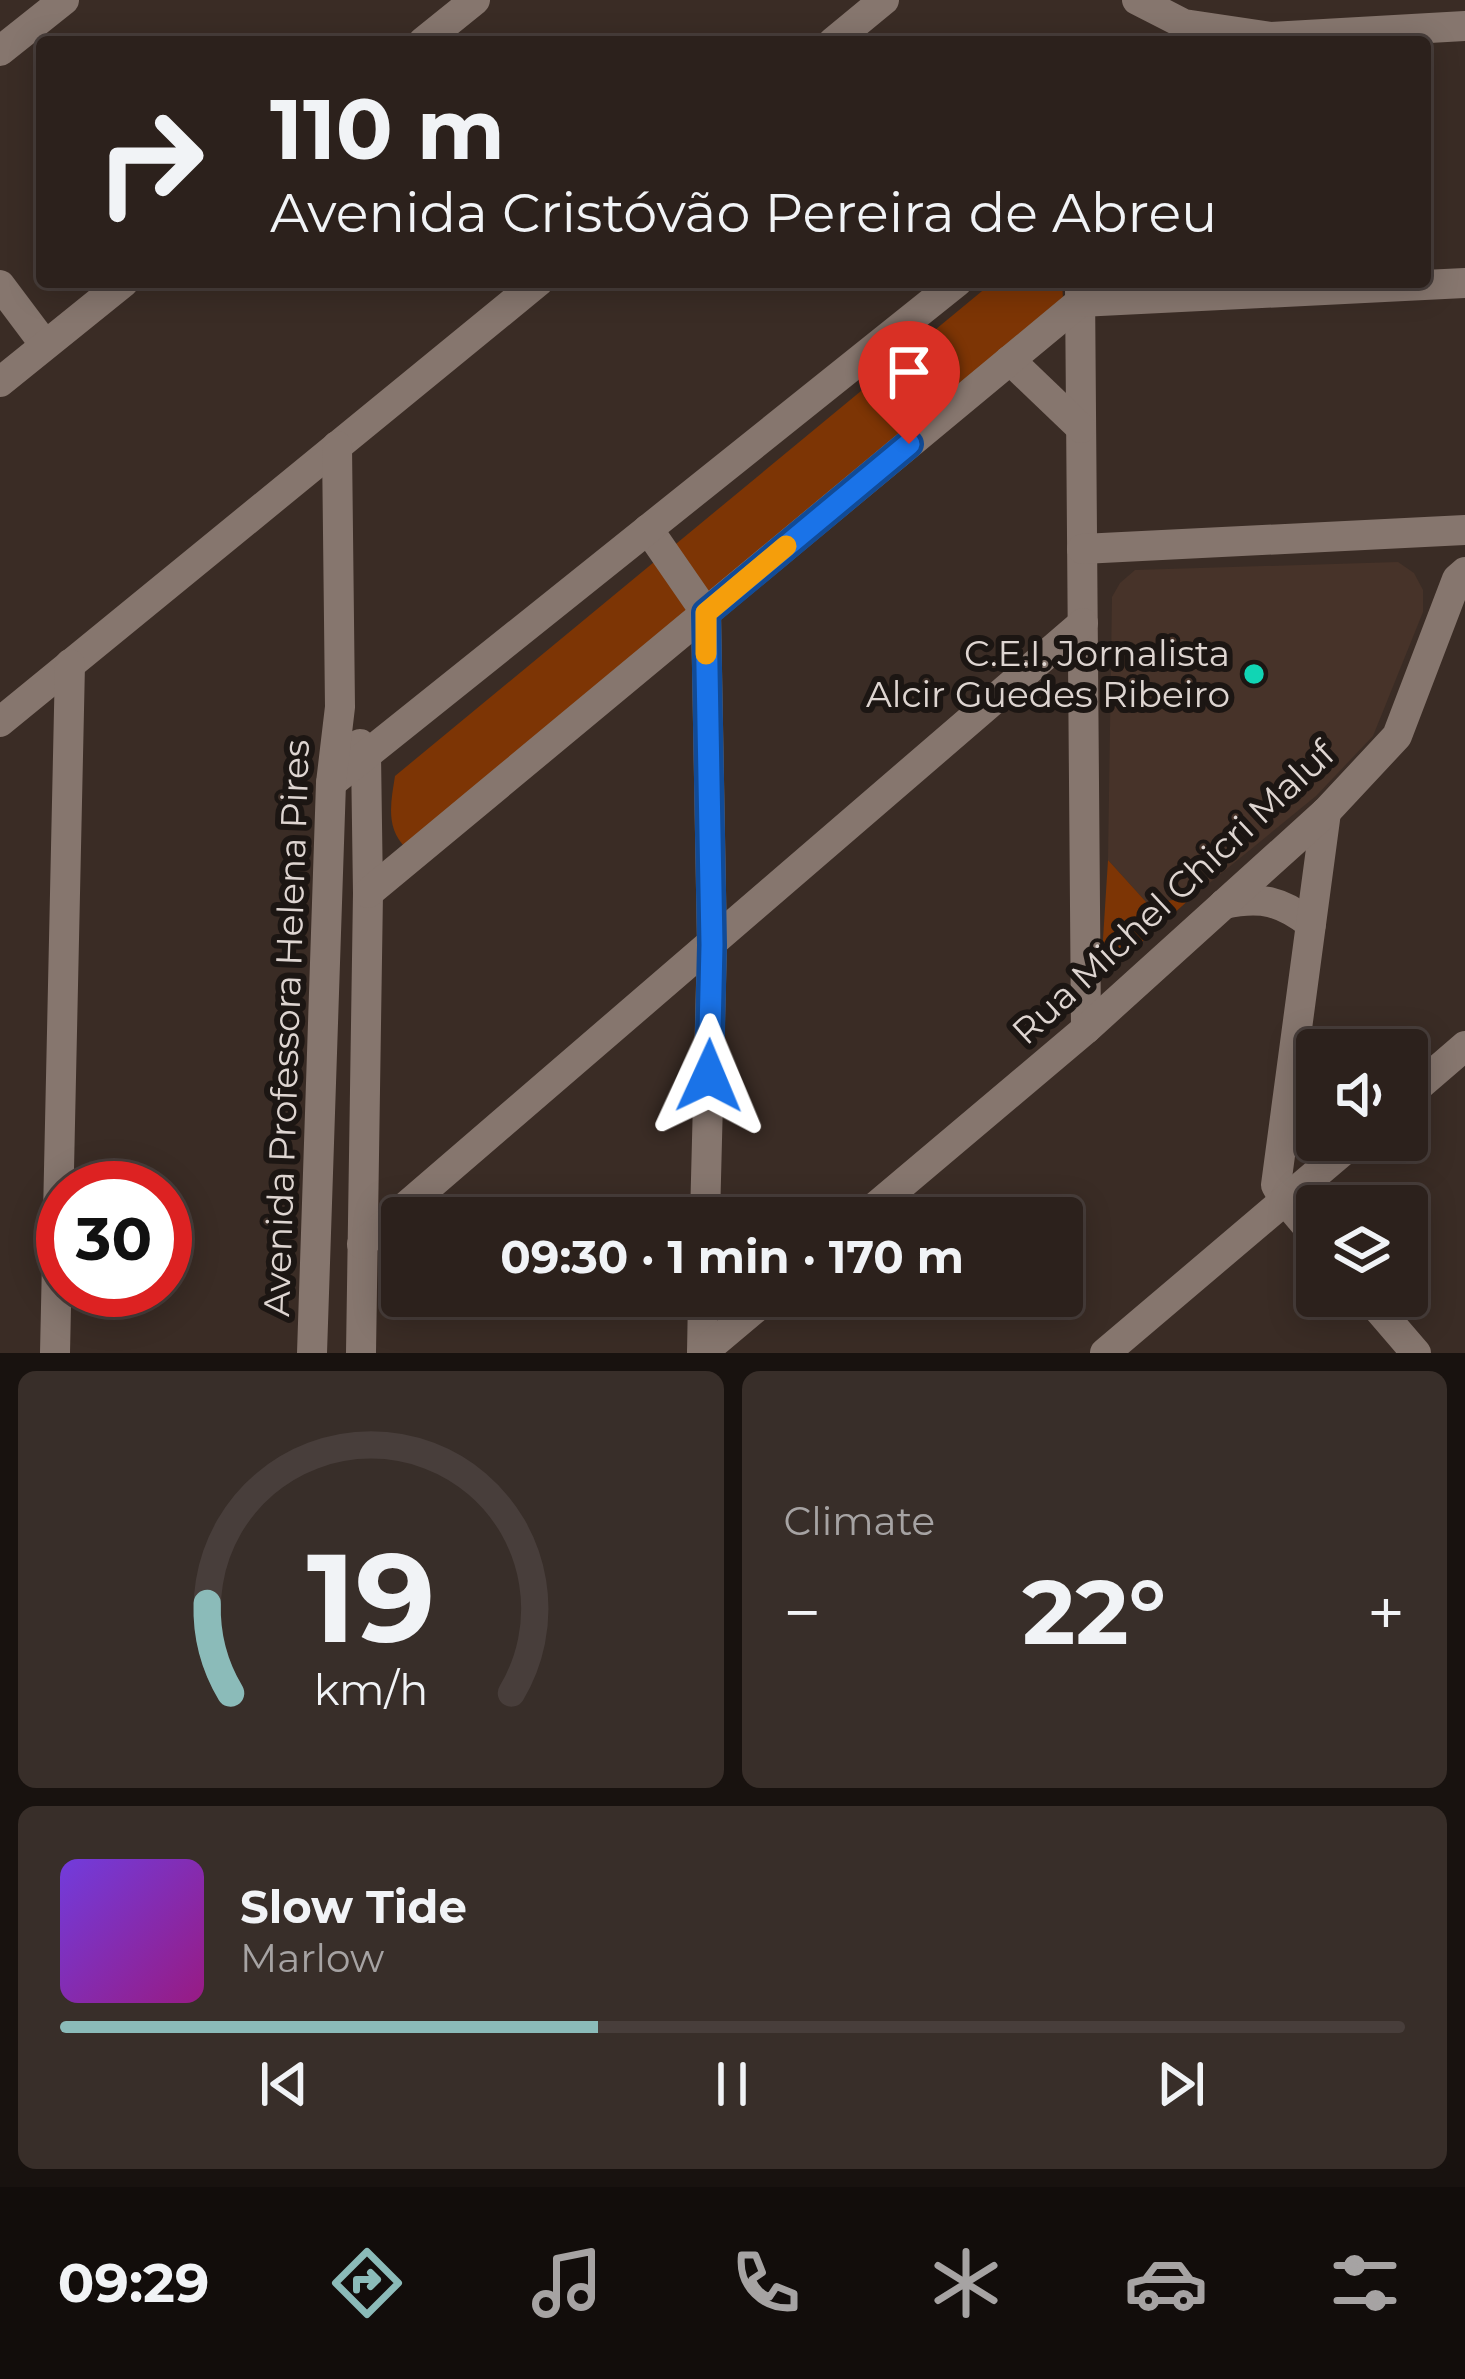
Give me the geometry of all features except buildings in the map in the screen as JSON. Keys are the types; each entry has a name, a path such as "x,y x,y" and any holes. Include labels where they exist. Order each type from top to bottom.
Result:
{"street":[{"path":"0,51 64,0"},
{"path":"430,36 475,0"},
{"path":"840,36 884,0"},
{"path":"1137,0 1184,24 1247,36"},
{"path":"1324,36 1465,26"},
{"path":"1431,284 1465,283"},
{"path":"0,285 45,345"},
{"path":"0,382 116,288"},
{"path":"0,722 531,288"},
{"path":"331,783 949,288"},
{"path":"368,893 1010,360 1080,292 1251,288"},
{"path":"1080,292 1086,1029"},
{"path":"1010,360 1081,428"},
{"name":"Avenida Professora Helena Pires","path":"312,1353 331,783 340,707 337,446"},
{"path":"648,529 706,613 712,945 706,1197"},
{"path":"1082,549 1465,530"},
{"path":"1431,532 1461,576"},
{"name":"Rua Michel Chicri Maluf","path":"887,1197 1086,1029 1326,812 1396,736 1461,576"},
{"path":"362,1244 1083,623"},
{"path":"55,1353 70,664"},
{"name":"Avenida Professora Helena Pires","path":"340,707 366,755 361,1353"},
{"path":"1296,1213 1276,1185 1326,812"},
{"path":"1224,904 1246,899 1288,906 1311,925"},
{"path":"1428,1078 1465,1046"},
{"path":"1288,1092 1296,1123"},
{"path":"1105,1353 1330,1161"},
{"path":"702,1353 703,1317"},
{"path":"702,1353 745,1317"},
{"path":"1385,1317 1416,1353"}],"shaded area":[{"path":"986,288 1062,288 1063,299 406,848 392,823 395,776"},
{"name":"C.E.I. Jornalista Alcir Guedes Ribeiro","path":"1398,562 1414,573 1423,590 1423,612 1373,736 1316,796 1191,898 1147,903 1108,860 1112,597 1120,583 1135,570"},
{"path":"1108,860 1147,903 1191,898 1124,958 1102,955"}],"slow traffic":[{"path":"706,654 706,613 786,546"}],"place":[{"name":"C.E.I. Jornalista Alcir Guedes Ribeiro","path":"1254,674"}],"route":[{"path":"709,1076 712,945 706,613 909,444"}]}
